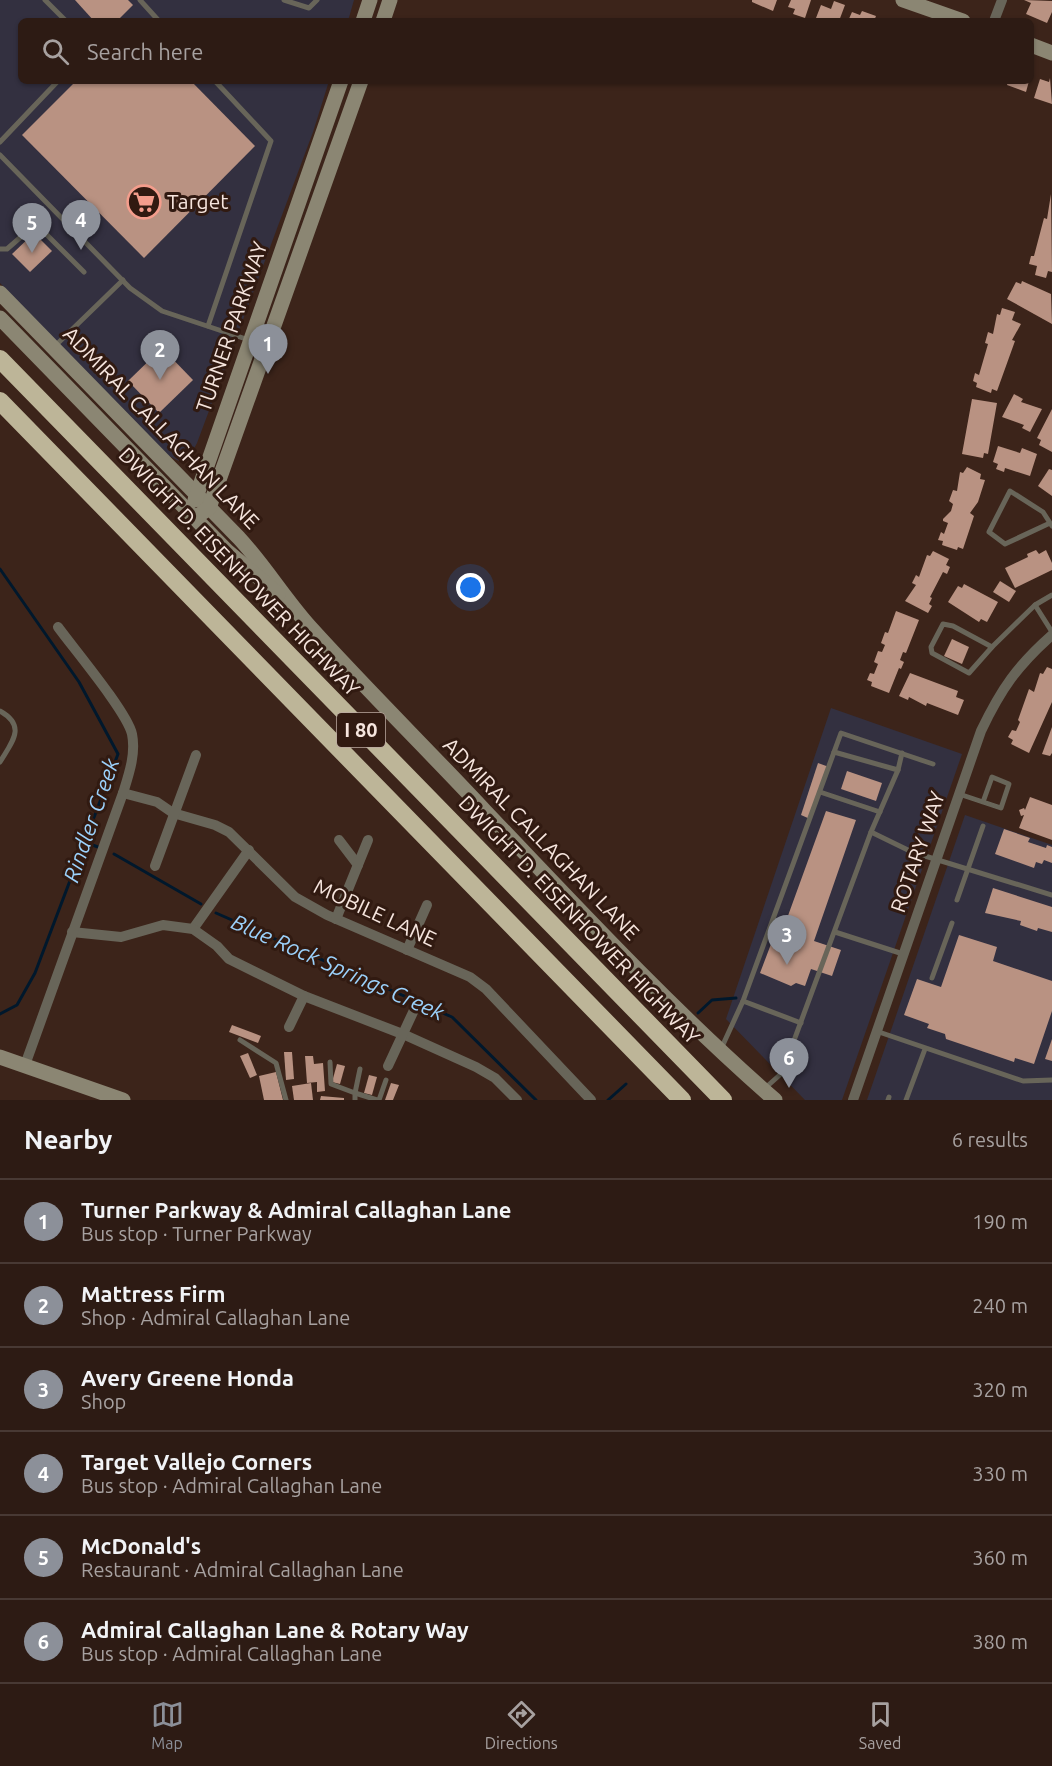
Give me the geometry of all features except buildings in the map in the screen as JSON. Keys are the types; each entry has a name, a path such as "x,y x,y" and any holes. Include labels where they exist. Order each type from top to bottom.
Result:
{"highway":[{"name":"DWIGHT D. EISENHOWER HIGHWAY","path":"0,359 723,1100"},
{"name":"I 80","path":"0,401 682,1100"}],"main road":[{"path":"364,18 370,0"},
{"path":"384,18 390,0"},
{"path":"903,0 954,18"},
{"path":"1034,46 1052,53"},
{"name":"TURNER PARKWAY","path":"195,518 195,494 340,84"},
{"name":"TURNER PARKWAY","path":"209,508 361,84"},
{"name":"ADMIRAL CALLAGHAN LANE","path":"0,293 250,550 285,599 570,901 720,1052 769,1095"},
{"name":"ADMIRAL CALLAGHAN LANE","path":"0,318 195,518 253,575 285,599"},
{"path":"195,518 209,508"},
{"path":"0,1057 123,1100"}],"street":[{"path":"995,18 1002,0"},
{"path":"25,1065 123,793 132,754 129,726 58,627"},
{"name":"ROTARY WAY","path":"854,1100 981,731 998,696 1023,660 1052,634"},
{"path":"155,866 196,755"},
{"name":"MOBILE LANE","path":"123,793 157,802 173,813 215,825 229,832 295,897 336,919 470,977 486,989 591,1100"},
{"path":"339,840 358,865"},
{"path":"336,919 368,840"},
{"path":"193,929 249,850"},
{"path":"407,950 427,905"},
{"path":"72,932 121,937 163,925 193,929 217,946 229,959 304,996 405,1035 495,1078 516,1100"},
{"path":"289,1027 304,996"},
{"path":"388,1066 405,1035 415,1008"}],"lane":[{"path":"45,0 63,18"},
{"path":"140,0 156,18"},
{"path":"284,0 309,8 318,0"},
{"path":"0,142 55,84"},
{"path":"208,326 271,141 218,84"},
{"path":"0,155 123,280 152,306 249,340"},
{"path":"0,249 7,249 30,229 40,228 84,272"},
{"path":"53,348 123,280"},
{"path":"1010,490 1042,512 1051,524 1005,544 989,532 1010,490"},
{"path":"992,647 953,626 943,624 931,647 932,653 969,673 1035,605 1052,595"},
{"path":"1035,605 1052,634"},
{"path":"0,711 11,717 16,728 14,739 0,762"},
{"path":"720,1052 743,1001 841,733 933,764"},
{"path":"834,752 897,770"},
{"path":"769,1095 782,1073 902,753"},
{"path":"959,794 983,802 1001,808 1009,784 992,777 983,802"},
{"path":"820,792 880,812"},
{"path":"957,900 983,826"},
{"path":"871,832 912,852 1052,895"},
{"path":"932,978 952,922"},
{"path":"835,932 903,954"},
{"path":"743,1001 801,1023"},
{"path":"876,1031 1023,1081 1052,1080"},
{"path":"240,1040 276,1063 286,1100"},
{"path":"906,1100 925,1049"},
{"path":"330,1062 331,1084 355,1097 378,1100 386,1080"},
{"path":"355,1097 360,1069"}],"shaded area":[{"path":"0,0 354,0 349,18 18,18 18,84 328,84 313,132 197,443 189,458 179,461 165,454 0,283"},
{"path":"831,708 962,754 842,1100 805,1100 726,1019"},
{"path":"965,815 1052,845 1052,1100 867,1100"}],"waterway":[{"name":"Rindler Creek","path":"0,569 79,682 118,754 35,973 17,1005 0,1014"},
{"path":"84,842 98,847"},
{"path":"114,854 201,904"},
{"name":"Blue Rock Springs Creek","path":"216,913 452,1017 536,1100"},
{"path":"698,1013 712,1000 736,998"},
{"path":"608,1100 626,1084"}],"place":[{"name":"Target","path":"144,202"},
{"name":"Target Vallejo Corners","path":"81,250"},
{"name":"McDonald's","path":"32,253"},
{"name":"Turner Parkway & Admiral Callaghan Lane","path":"268,374"},
{"name":"Mattress Firm","path":"160,380"},
{"name":"Avery Greene Honda","path":"787,965"},
{"name":"Admiral Callaghan Lane & Rotary Way","path":"789,1088"}]}
